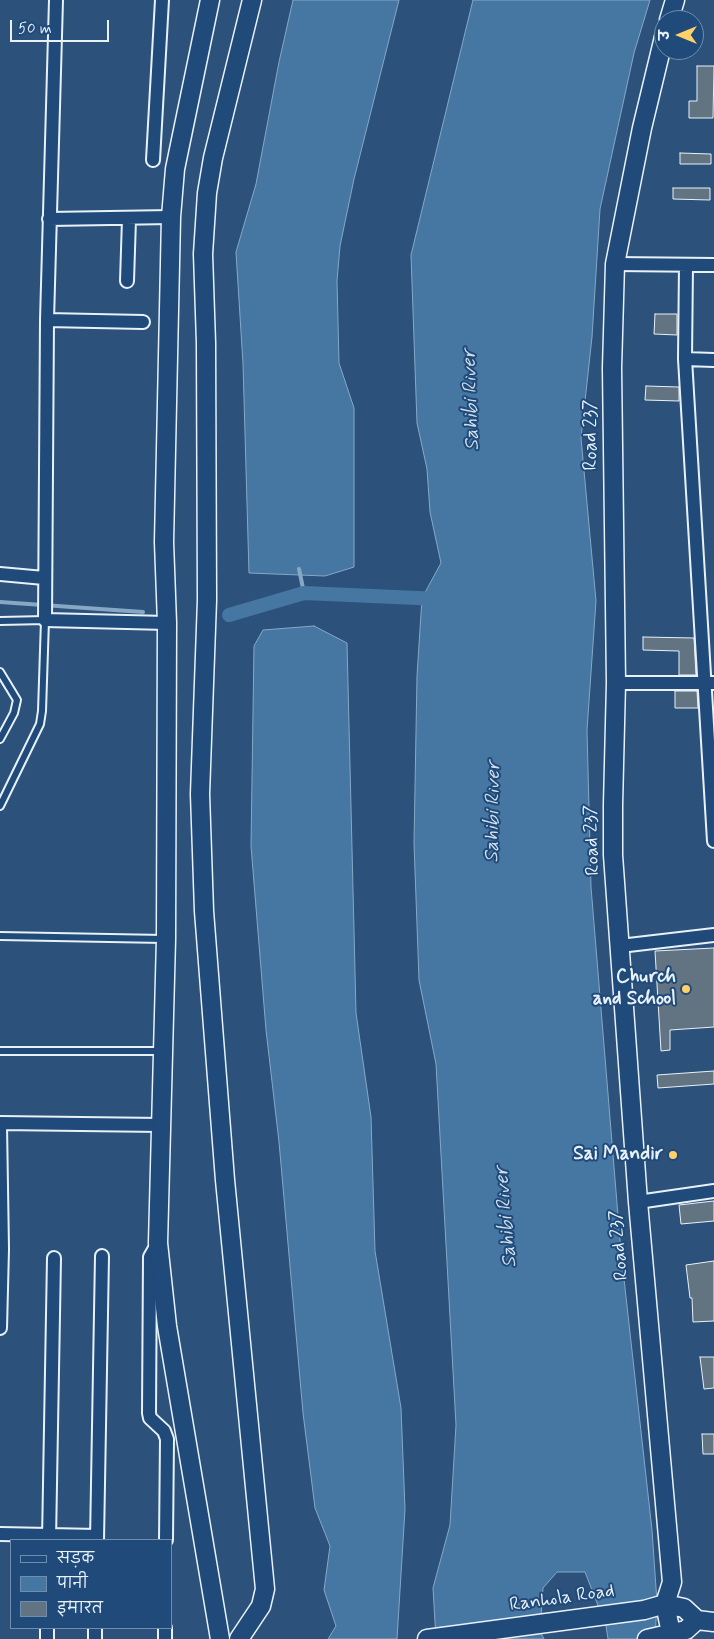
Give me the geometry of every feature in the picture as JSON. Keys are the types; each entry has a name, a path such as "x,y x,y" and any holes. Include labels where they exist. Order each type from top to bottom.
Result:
{"street":[{"path":"56,0 47,320 45,614 167,623"},
{"path":"153,160 162,0"},
{"path":"210,0 175,169 171,217 164,542 167,623 166,939 158,1243 169,1336 220,1639"},
{"path":"241,1635 255,1618 261,1606 265,1589 225,1180 204,911 200,794 207,600 204,222 213,158 252,0"},
{"name":"Road 237","path":"658,60 642,128 615,264 612,377 616,683 613,855 638,1202 672,1582 665,1604 675,1636"},
{"path":"49,219 171,217"},
{"path":"126,281 129,219"},
{"path":"615,264 714,266"},
{"path":"686,265 685,359 710,683 714,841"},
{"path":"47,320 143,322"},
{"path":"685,359 714,360"},
{"path":"0,574 44,583"},
{"path":"616,683 710,683"},
{"path":"620,946 714,935"},
{"path":"0,1328 0,1124 161,1125"},
{"path":"638,1202 714,1191"},
{"path":"158,1243 150,1257 149,1413 150,1418 164,1431 167,1439 166,1539"},
{"path":"0,1534 49,1538 97,1538 102,1256"},
{"path":"49,1538 54,1258"},
{"path":"665,1604 684,1608 706,1621"},
{"name":"Ranhola Road","path":"427,1639 644,1610 665,1604"},
{"path":"647,1639 675,1636 706,1621"}],"lane":[{"path":"0,621 45,614 41,716 36,734 0,804"},
{"path":"0,672 17,700 14,713 0,739"},
{"path":"0,936 166,939"},
{"path":"0,1051 163,1051"}],"water":[{"path":"293,0 399,0 354,179 340,246 337,281 339,363 354,408 354,567 325,576 249,573 243,364 236,252 256,184 279,62"},
{"name":"Sahibi River","path":"473,0 650,0 634,53 600,209 592,337 581,438 596,601 587,730 591,887 621,1252 652,1530 657,1602 655,1639 608,1639 606,1626 585,1572 557,1572 543,1588 540,1631 544,1639 436,1639 433,1588 450,1525 456,1425 436,1064 419,980 414,843 417,676 422,598 441,563 430,512 427,469 417,423 411,255"},
{"path":"314,626 347,643 356,1013 371,1117 375,1251 401,1408 405,1509 397,1639 328,1639 336,1626 324,1590 330,1546 315,1508 303,1413 279,1142 266,1030 251,846 254,646 263,630"}],"building":[{"path":"697,66 714,66 713,118 689,118 689,101 697,101"},
{"path":"680,153 711,154 711,164 680,164"},
{"path":"673,188 710,188 710,200 673,199"},
{"path":"655,314 677,314 677,335 654,334"},
{"path":"646,386 679,387 679,401 645,400"},
{"path":"643,637 694,638 696,675 679,675 679,651 643,650"},
{"path":"675,691 697,691 698,708 675,708"},
{"name":"Church and School","path":"714,948 714,1027 670,1030 670,1050 661,1051 655,951"},
{"path":"714,1071 714,1084 658,1088 657,1075"},
{"path":"714,1201 714,1221 681,1224 679,1205"},
{"path":"714,1261 714,1321 693,1322 692,1298 690,1298 686,1265"},
{"path":"700,1357 714,1357 714,1388 704,1389"},
{"path":"702,1434 714,1434 714,1454 703,1454"}],"waterway":[{"path":"299,569 304,593"},
{"path":"229,615 304,593 440,599"},
{"path":"0,602 143,612"}],"place":[{"name":"Church and School","path":"686,989"},
{"name":"Sai Mandir","path":"673,1155"}]}
